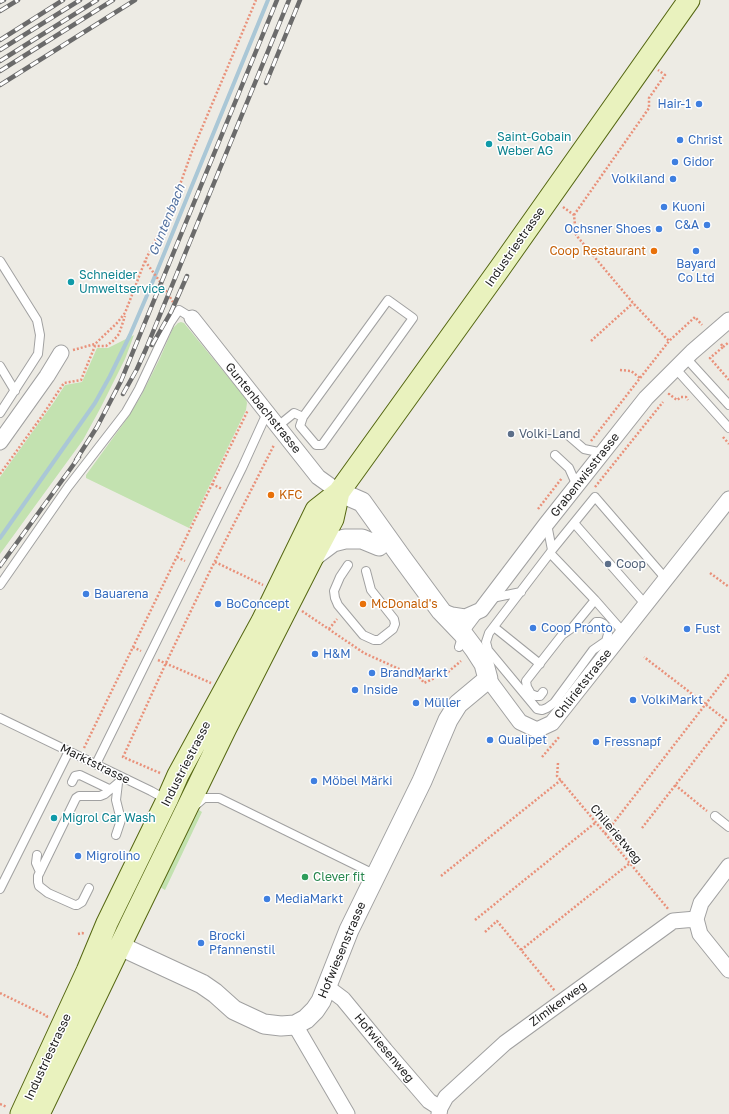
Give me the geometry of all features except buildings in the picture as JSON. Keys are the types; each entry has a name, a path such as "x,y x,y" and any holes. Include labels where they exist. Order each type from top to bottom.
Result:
{"main road":[{"name":"Industriestrasse","path":"39,1114 120,946 176,810 178,775 262,621 316,510 339,492 495,275 689,0"},
{"name":"Industriestrasse","path":"21,1114 87,971 106,923 223,736 333,519 339,492"}],"street":[{"name":"Guntenbachstrasse","path":"186,314 255,397 318,477 339,492"},
{"name":"Grabenwisstrasse","path":"485,604 646,398 675,368 729,320"},
{"path":"0,442 47,376 61,353"},
{"name":"Chlirietstrasse","path":"339,492 421,602 461,647"},
{"name":"Chlirietstrasse","path":"339,492 362,502 441,611 461,647 477,670 488,679 520,722 537,730 552,723 729,499"},
{"path":"313,557 333,542 345,539 362,539 379,546"},
{"path":"441,611 452,615 465,617 485,604"},
{"name":"Hofwiesenstrasse","path":"295,1025 306,1019 321,1001 349,930 422,781 448,720 458,704 488,679"},
{"path":"729,866 701,902 696,919 700,934 729,970"},
{"name":"Zimikerweg","path":"439,1111 446,1097 504,1043 673,921 696,919"},
{"path":"120,946 202,984 215,993 234,1010 246,1017 264,1024 281,1026 295,1025 347,1114"},
{"name":"Hofwiesenweg","path":"327,988 343,999 384,1050 439,1111"}],"lane":[{"path":"0,261 37,320 40,335 38,354 0,413"},
{"path":"388,300 412,318 322,445 316,445 300,426 303,417 388,300"},
{"path":"0,585 68,487 126,412 139,389 170,323 186,314"},
{"path":"686,358 729,405"},
{"path":"0,366 15,391"},
{"path":"675,368 729,428"},
{"path":"96,764 242,468 267,413"},
{"path":"278,426 294,413 303,417"},
{"path":"569,436 584,449 603,453"},
{"path":"555,455 569,468 577,486"},
{"path":"590,629 596,622 604,624 608,634 606,641 593,650 554,703 542,710 537,709 488,650 486,642 489,633 595,497 666,579"},
{"path":"547,523 551,552 624,633"},
{"path":"574,523 646,605"},
{"path":"348,565 340,577 334,591 335,598 338,604 363,635 374,640 379,640 393,629 395,624 394,619 371,590 366,571"},
{"path":"461,647 485,604 520,592"},
{"path":"543,692 540,696 531,694 527,688 526,681 562,635 572,628 594,600"},
{"path":"494,627 540,664"},
{"name":"Marktstrasse","path":"0,718 96,764 118,782 151,791 176,810"},
{"path":"0,889 69,751"},
{"path":"72,782 75,776 80,776 109,789 118,782"},
{"path":"116,835 121,820 116,800 118,782"},
{"path":"90,888 82,902 77,905 43,890 38,882 38,876 76,798 79,796 100,796 105,794 118,782"},
{"path":"176,810 204,798 218,798 376,875"},
{"path":"715,816 729,828"},
{"path":"36,855 36,863 40,872"}],"path":[{"path":"0,474 64,383 81,380 95,346 106,346 113,342 119,334 125,313 145,261 172,207 191,154 256,0"},
{"path":"655,69 665,75 649,98 649,108 574,216 576,235 633,303 669,341 695,317 723,347"},
{"path":"563,207 574,216"},
{"path":"145,261 152,269 175,305 186,314"},
{"path":"591,341 633,303"},
{"path":"61,353 95,344 117,323 125,313"},
{"path":"729,342 710,358 729,380"},
{"path":"620,370 631,371 640,378"},
{"path":"80,756 255,397"},
{"path":"160,773 123,757 166,663 274,445"},
{"path":"215,562 265,586"},
{"path":"710,573 729,587"},
{"path":"299,609 364,653 408,673 418,675 424,683 435,678"},
{"path":"133,647 204,680"},
{"path":"448,672 461,647"},
{"path":"642,828 726,720 644,657"},
{"path":"605,834 729,674"},
{"name":"Chilerietweg","path":"558,763 557,776 671,913"},
{"path":"441,876 561,780"},
{"path":"675,785 715,816"},
{"path":"476,920 596,823"},
{"path":"522,950 630,864"},
{"path":"485,932 497,921 563,1000"},
{"path":"0,993 47,1016 44,1022"}],"green space":[{"path":"181,322 184,323 246,399 247,403 246,410 189,528 86,478 86,475 126,420 141,396 173,328"},
{"path":"134,335 125,359 83,440 0,554 0,477 65,385 82,382 97,348 108,348"},
{"path":"199,810 202,812 165,890 160,887 177,850 185,838"}],"waterway":[{"name":"Guntenbach","path":"0,538 95,403 110,376 148,293 268,0"}],"railway":[{"path":"0,2 4,0"},
{"path":"0,11 18,0"},
{"path":"0,40 63,0"},
{"path":"0,50 80,0"},
{"path":"0,61 97,0"},
{"path":"0,71 113,0"},
{"path":"0,85 135,0"},
{"path":"76,460 97,427 121,381 277,0"},
{"path":"123,394 146,349 289,0"},
{"path":"266,83 300,0"},
{"path":"152,345 171,312 187,276"},
{"path":"0,566 79,457"}],"place":[{"name":"Hair-1","path":"699,104"},
{"name":"Christ","path":"680,140"},
{"name":"Saint-Gobain Weber AG","path":"489,144"},
{"name":"Gidor","path":"675,162"},
{"name":"Volkiland","path":"673,179"},
{"name":"Kuoni","path":"664,207"},
{"name":"C&A","path":"707,225"},
{"name":"Ochsner Shoes","path":"659,229"},
{"name":"Coop Restaurant","path":"654,251"},
{"name":"Bayard Co Ltd","path":"696,251"},
{"name":"Schneider Umweltservice","path":"71,282"},
{"name":"Volki-Land","path":"511,434"},
{"name":"KFC","path":"271,495"},
{"name":"Coop","path":"608,564"},
{"name":"Bauarena","path":"86,594"},
{"name":"BoConcept","path":"218,604"},
{"name":"McDonald's","path":"363,604"},
{"name":"Coop Pronto","path":"533,628"},
{"name":"Fust","path":"687,629"},
{"name":"H&M","path":"315,654"},
{"name":"BrandMarkt","path":"372,673"},
{"name":"Inside","path":"355,690"},
{"name":"VolkiMarkt","path":"633,700"},
{"name":"Müller","path":"416,703"},
{"name":"Qualipet","path":"490,740"},
{"name":"Fressnapf","path":"596,742"},
{"name":"Möbel Märki","path":"314,781"},
{"name":"Migrol Car Wash","path":"54,818"},
{"name":"Migrolino","path":"78,856"},
{"name":"Clever fit","path":"305,877"},
{"name":"MediaMarkt","path":"267,899"},
{"name":"Brocki Pfannenstil","path":"201,943"}]}
